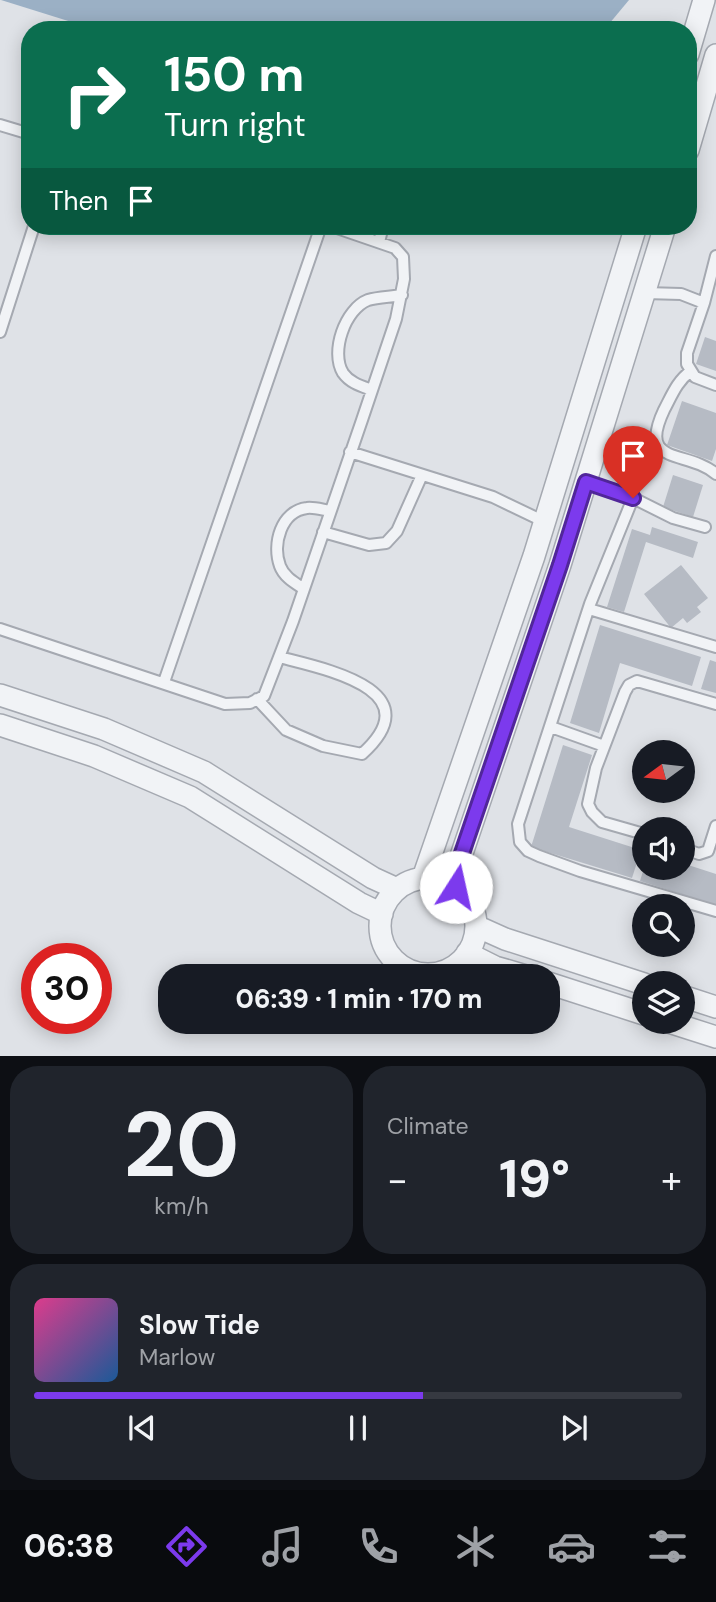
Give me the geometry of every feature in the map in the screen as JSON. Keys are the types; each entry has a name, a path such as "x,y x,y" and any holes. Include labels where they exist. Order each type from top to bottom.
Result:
{"street":[{"path":"697,24 704,0"},
{"path":"697,119 716,55"},
{"path":"423,878 533,562 633,235"},
{"path":"456,887 459,862 558,573 662,235"},
{"path":"533,562 558,573"},
{"path":"0,695 104,729 204,772 373,878 397,889"},
{"path":"0,725 94,756 190,797 359,903 382,914"},
{"path":"423,878 443,880 456,887 467,898 474,911 476,926 467,953 456,965 443,972 428,974 399,965 382,940 380,925 389,897 413,880 423,878"},
{"path":"476,926 505,939 632,980"},
{"path":"467,953 489,964"},
{"path":"560,987 632,1010"},
{"path":"695,1000 716,1007"},
{"path":"695,1030 716,1037"}],"lane":[{"path":"0,125 21,131"},
{"path":"0,332 31,235"},
{"path":"164,682 318,235"},
{"path":"0,629 225,704 239,704 264,696 304,590 402,295 403,257 395,248 358,235"},
{"path":"379,242 381,235"},
{"path":"716,256 687,353 687,364 695,377 716,385"},
{"path":"645,293 681,294 704,303"},
{"path":"372,390 352,382 342,371 338,349 347,322 355,310 367,301 402,295"},
{"path":"691,371 679,380 656,428 656,441 664,452 710,469 716,474"},
{"path":"350,453 493,497 545,522"},
{"path":"323,531 369,545 386,542 397,531 422,475"},
{"path":"586,482 633,498 673,518 705,527"},
{"path":"633,498 589,609 517,824 520,842 528,851 580,872 716,911"},
{"path":"304,590 287,577 281,567 276,548 285,519 308,508 330,511"},
{"path":"589,609 716,647"},
{"path":"257,699 286,730 323,746 362,754 381,734 386,713 376,693 339,673 279,657"},
{"path":"632,831 602,822 588,804 596,768 629,685 637,681 716,704"},
{"path":"551,727 604,746"},
{"path":"695,853 699,854 708,850 716,826"}],"water":[{"path":"1,0 629,0 612,21 68,21"}],"building":[{"path":"705,337 716,341 716,371 696,364"},
{"path":"682,401 716,413 716,449 712,461 667,445"},
{"path":"673,475 703,485 693,517 663,507"},
{"path":"652,527 698,542 693,558 646,542 624,612 607,607 632,529 650,535"},
{"path":"681,565 708,598 697,607 701,612 687,623 683,618 671,628 644,594"},
{"path":"600,625 701,657 692,686 620,663 599,733 570,723"},
{"path":"710,660 716,662 716,693 701,689"},
{"path":"563,745 592,755 569,827 632,847 632,878 531,847"},
{"path":"695,867 716,874 716,905 695,898 695,894 681,894 640,881 695,880"}],"route":[{"path":"456,887 459,862 586,482 633,498"}]}
